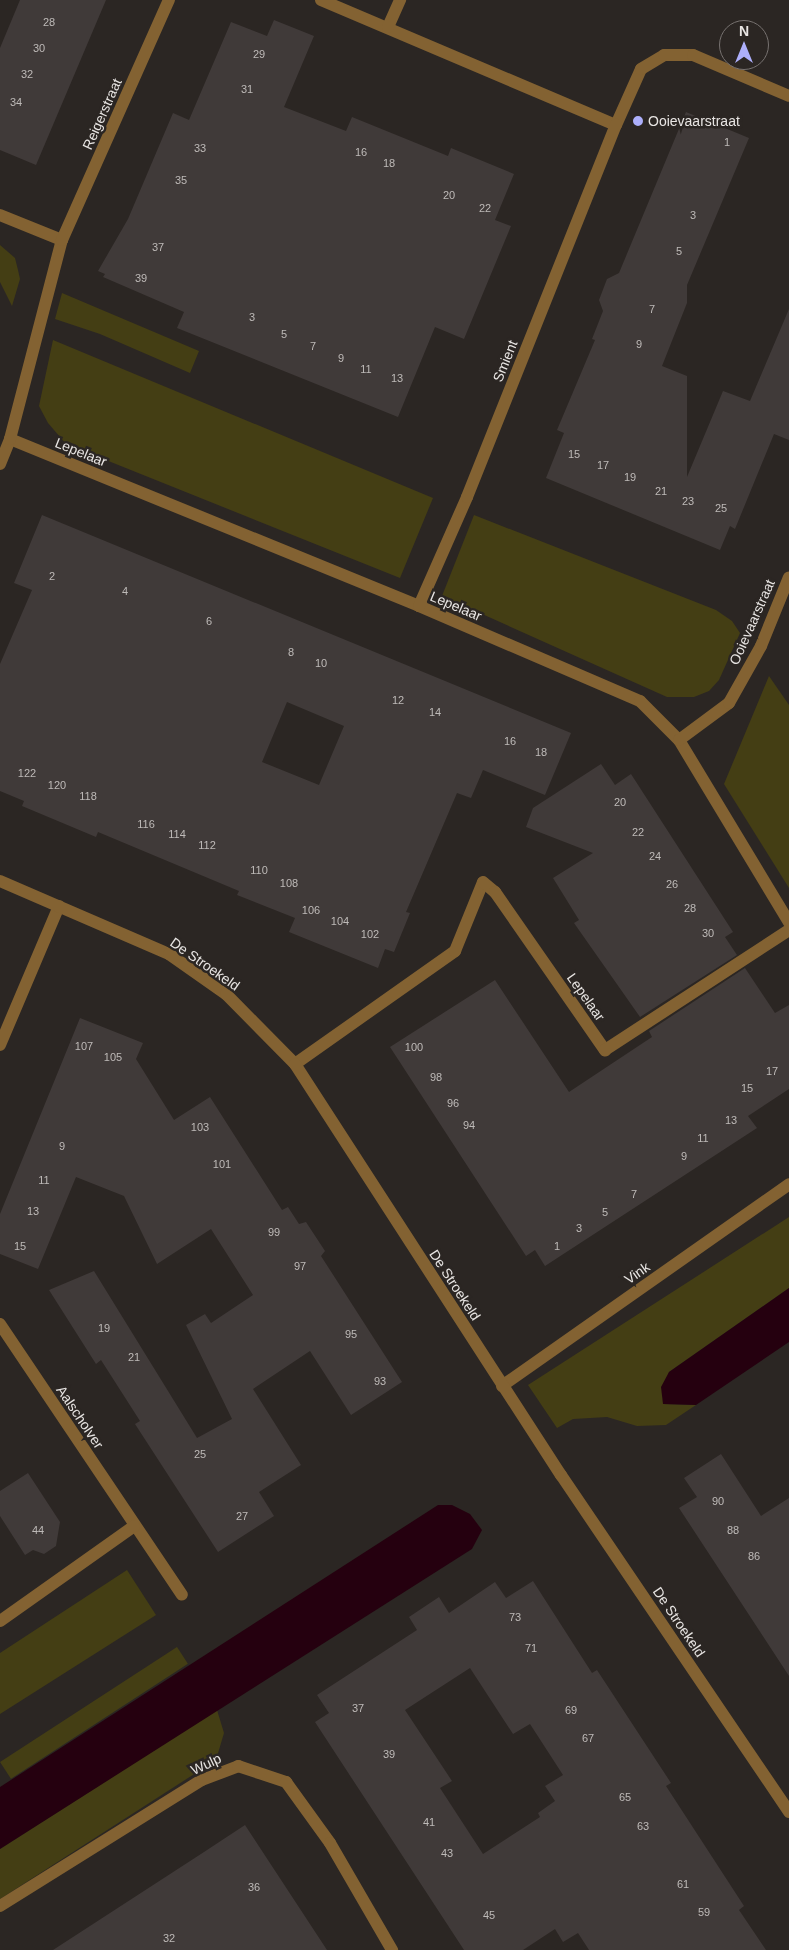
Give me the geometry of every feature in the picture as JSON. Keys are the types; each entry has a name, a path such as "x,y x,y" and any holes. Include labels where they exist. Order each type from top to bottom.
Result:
{"street":[{"name":"Reigerstraat","path":"0,464 10,440 62,240 169,0"},
{"path":"320,0 388,27 616,125 641,69 664,55 693,55 789,96"},
{"path":"388,27 400,0"},
{"name":"Smient","path":"419,606 466,497 616,125"},
{"path":"0,215 62,240"},
{"name":"Lepelaar","path":"10,440 419,606 640,701 679,740 789,922"},
{"name":"Ooievaarstraat","path":"679,740 729,703 761,646 789,577"},
{"name":"De Stroekeld","path":"0,881 169,954 226,994 295,1064 502,1386 789,1812"},
{"name":"Lepelaar","path":"295,1064 455,951 483,882 495,892 605,1050 789,930"},
{"path":"0,1045 59,906"},
{"name":"Vink","path":"502,1386 789,1184"},
{"name":"Aalscholver","path":"0,1324 182,1595"},
{"path":"0,1621 134,1526"},
{"name":"Wulp","path":"0,1906 202,1780 238,1766 286,1782 330,1843 392,1950"}],"shaded area":[{"path":"0,245 15,258 20,279 12,306 0,282"},
{"path":"62,293 199,351 190,373 100,334 55,319"},
{"path":"53,340 433,498 400,578 66,444 48,423 39,406"},
{"path":"474,515 716,610 732,621 740,633 719,680 709,691 694,697 667,697 442,596"},
{"path":"769,676 789,705 789,888 724,784"},
{"path":"789,1217 789,1288 669,1372 663,1404 696,1405 666,1425 637,1426 607,1417 573,1419 557,1428 528,1385"},
{"path":"789,1288 789,1342 696,1405 663,1404 661,1387 669,1372"},
{"path":"438,1505 452,1505 470,1514 482,1530 472,1549 0,1849 0,1787"},
{"path":"127,1570 156,1615 0,1714 0,1653"},
{"path":"177,1647 188,1664 11,1779 0,1762"},
{"path":"217,1710 224,1733 216,1760 0,1899 0,1849"}],"building":[{"path":"20,0 106,0 36,165 0,150 0,48"},
{"path":"274,20 314,36 284,107 346,131 352,117 448,156 451,148 514,174 495,220 511,226 464,339 435,327 398,417 177,328 184,312 103,277 105,274 98,271 128,219 173,113 189,120 231,22 267,36"},
{"path":"686,112 749,138 687,285 687,303 662,366 687,376 687,477 723,391 750,401 789,309 789,440 774,434 735,529 730,526 720,550 546,478 564,433 557,430 595,340 592,339 603,311 599,300 607,279 619,273"},
{"path":"42,515 571,733 545,795 483,770 471,798 457,793 406,912 410,913 394,952 385,949 378,968 289,932 295,918 237,895 239,891 98,832 96,837 22,806 24,801 0,791 0,664 32,590 14,583","holes":["287,702 344,726 319,785 262,762"]},
{"path":"601,764 615,785 631,774 733,932 725,937 737,955 640,1017 574,923 579,920 553,878 593,853 526,827 533,808"},
{"path":"745,968 775,1013 789,1005 789,1089 748,1116 757,1128 545,1266 535,1250 526,1256 390,1047 495,980 569,1092 652,1037 649,1031"},
{"path":"80,1018 143,1043 136,1059 174,1120 210,1097 282,1210 288,1207 299,1224 306,1222 325,1251 321,1256 402,1382 351,1415 310,1351 253,1389 301,1465 259,1492 274,1516 218,1552 135,1424 140,1421 101,1360 96,1364 49,1290 94,1271 197,1438 232,1419 186,1325 205,1314 211,1323 253,1295 211,1229 157,1264 124,1196 76,1177 38,1269 0,1254 0,1214"},
{"path":"721,1454 761,1516 789,1498 789,1676 679,1508 697,1497 684,1478"},
{"path":"28,1473 60,1522 56,1546 44,1554 33,1550 25,1555 0,1516 0,1491"},
{"path":"533,1581 592,1673 597,1670 671,1783 666,1786 744,1906 739,1910 766,1950 589,1950 578,1933 563,1942 555,1929 523,1950 464,1950 315,1722 329,1713 317,1695 417,1630 409,1617 439,1597 449,1613 495,1582 506,1598","holes":["470,1668 513,1734 530,1724 563,1775 545,1786 555,1801 538,1813 540,1817 483,1854 440,1788 452,1781 405,1710"]},
{"path":"245,1825 327,1950 53,1950 204,1852"}],"place":[{"name":"Ooievaarstraat","path":"638,121"}]}
